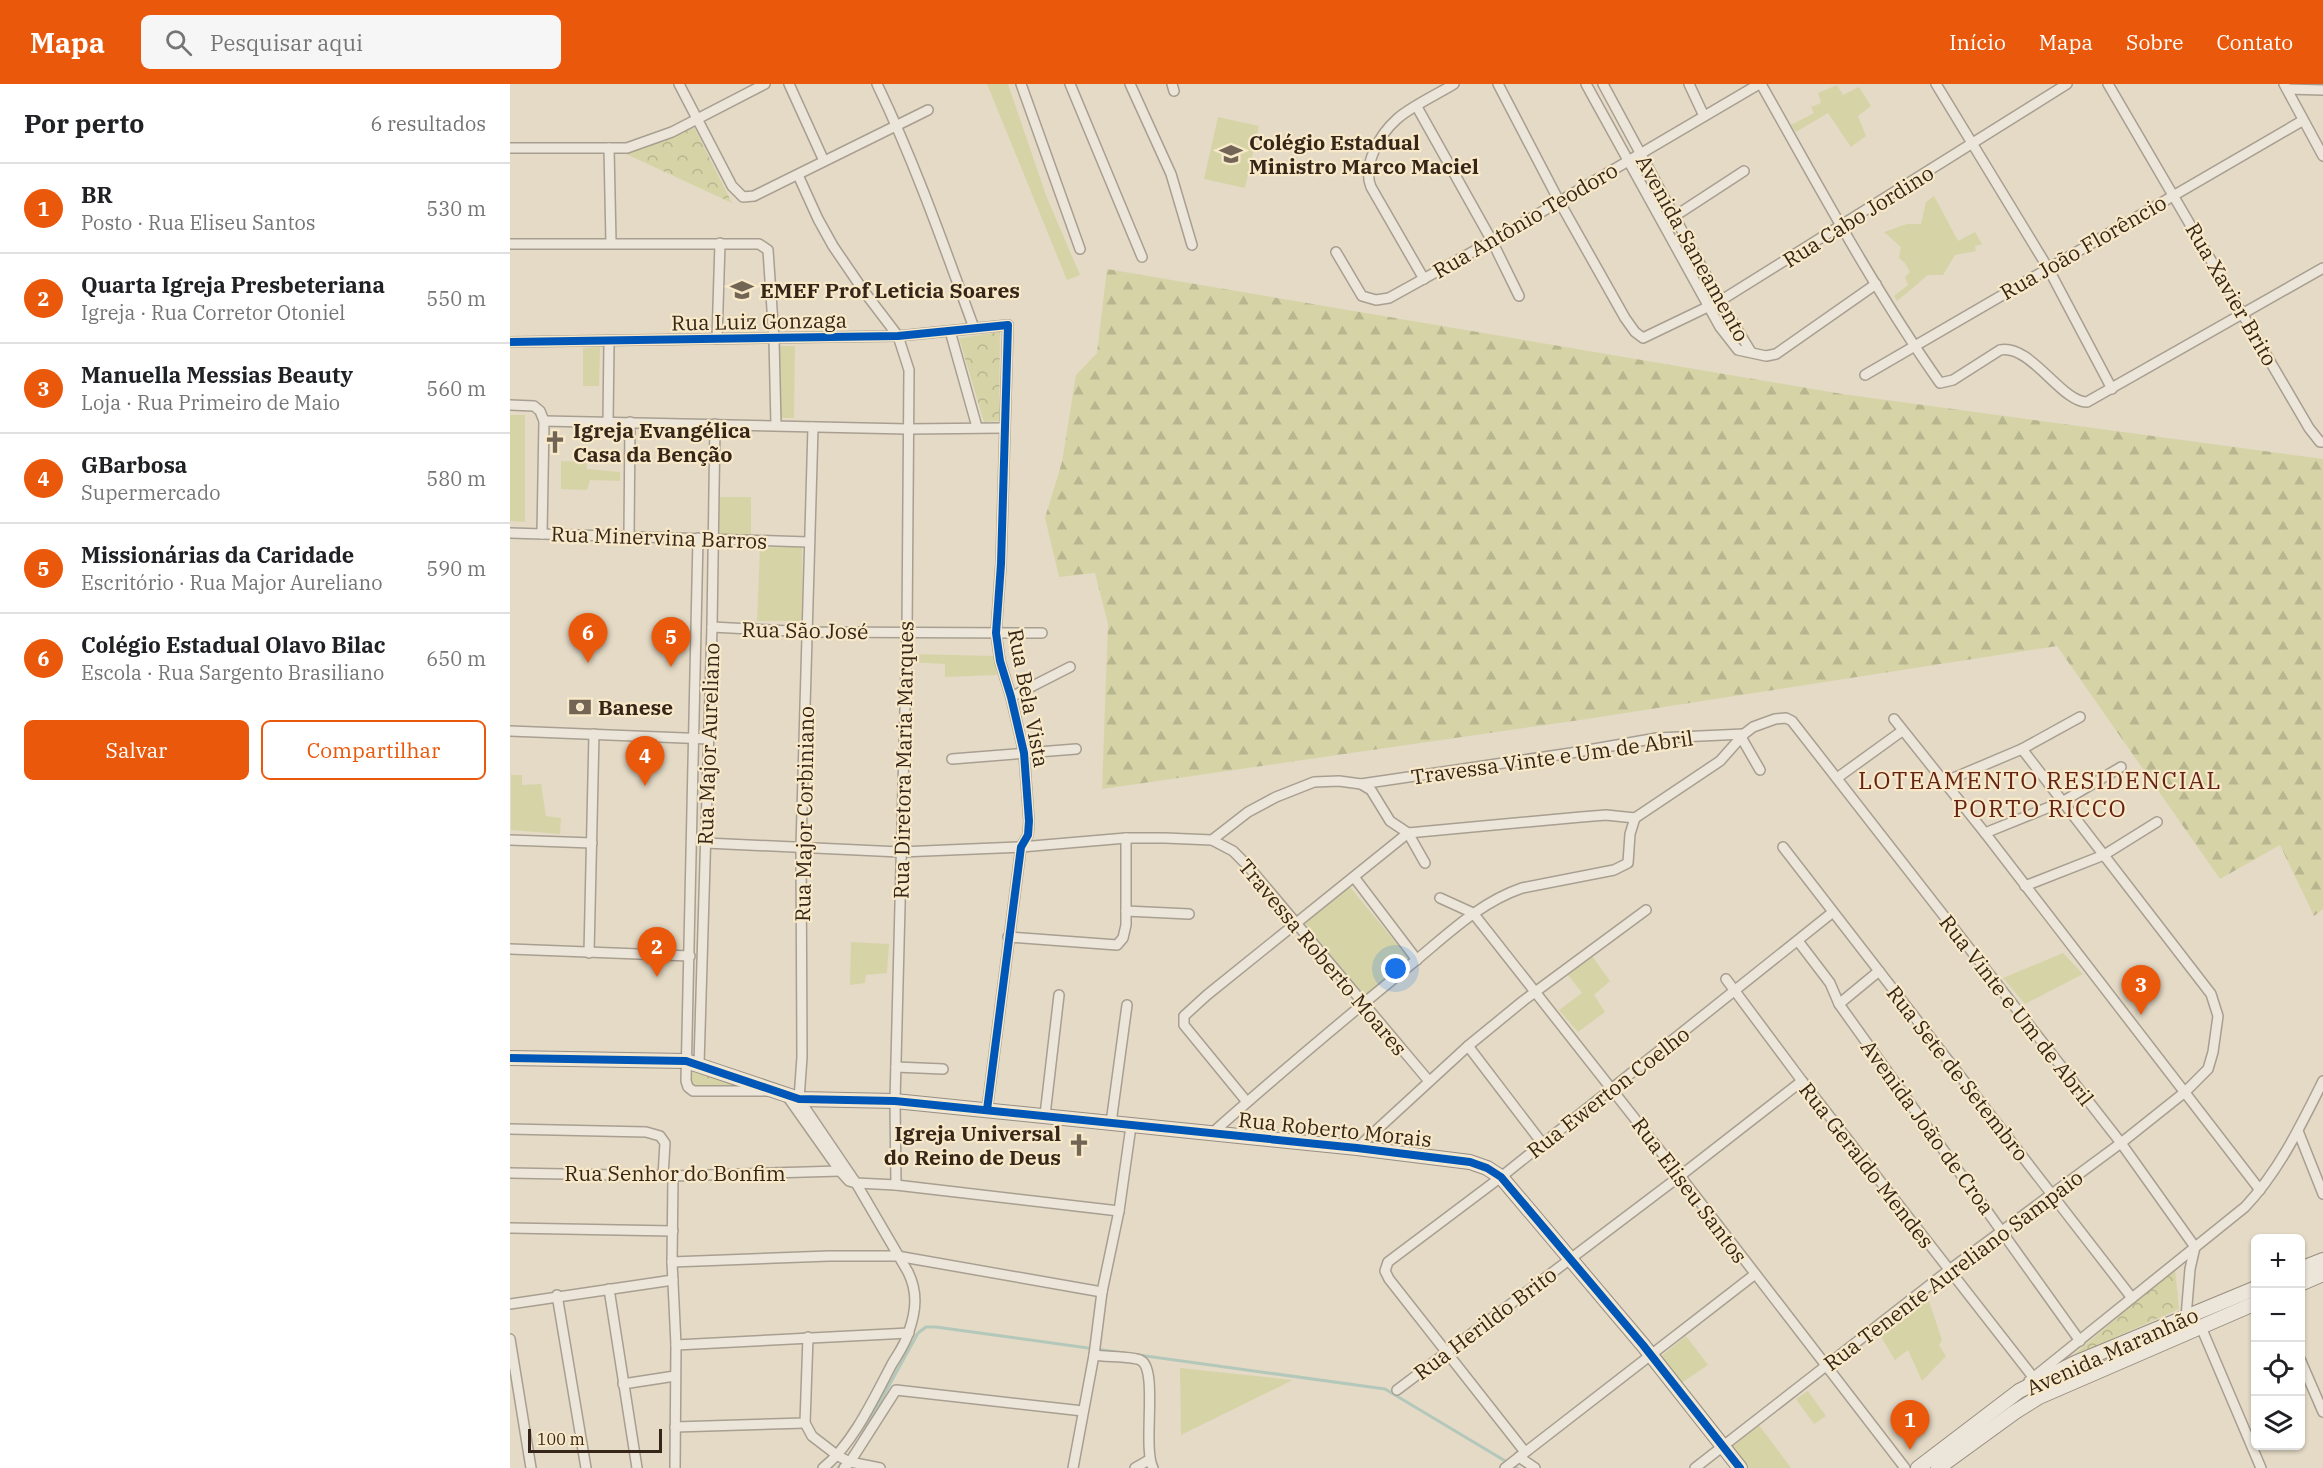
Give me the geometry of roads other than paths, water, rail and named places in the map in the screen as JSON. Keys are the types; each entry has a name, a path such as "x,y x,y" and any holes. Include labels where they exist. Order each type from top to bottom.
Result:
{"street":[{"path":"679,84 740,196 754,196 928,110"},
{"path":"510,148 627,148 653,140 765,84"},
{"path":"789,84 824,161"},
{"path":"877,84 897,125 928,202 974,328"},
{"path":"1021,84 1080,249"},
{"path":"1070,84 1113,182 1142,257"},
{"path":"1130,84 1171,174 1192,245"},
{"path":"1424,279 1371,187 1368,170 1376,146 1397,119 1454,84"},
{"path":"1498,84 1559,201"},
{"name":"Avenida Saneamento","path":"1602,84 1720,301 1751,351"},
{"path":"1689,84 1704,116"},
{"path":"1760,84 1841,226 1914,346 1940,383 1953,380 2004,349 2015,352 2031,362 2081,402 2087,402 2323,268"},
{"name":"Rua Antônio Teodoro","path":"1336,252 1362,296 1376,300 1389,298 1492,241 1760,84"},
{"path":"1936,84 2048,268 2112,389"},
{"name":"Rua Cabo Jordino","path":"1559,201 1625,318 1635,332 1643,338 1709,308 1973,145 2055,87 2067,84"},
{"name":"Rua Xavier Brito","path":"2108,84 2309,428 2322,442"},
{"name":"Avenida Saneamento","path":"1588,85 1709,308 1734,347 1742,351 1751,351"},
{"path":"2285,87 2323,90"},
{"path":"2285,87 2323,156"},
{"path":"1417,107 1492,241 1519,297"},
{"name":"Rua João Florêncio","path":"1864,375 2302,121"},
{"path":"609,148 611,243"},
{"path":"1675,216 1744,171"},
{"name":"Rua Diretora Maria Marques","path":"798,175 832,246 898,336 909,370 907,631 900,852 896,1185"},
{"path":"717,339 720,243"},
{"path":"510,244 720,243 759,244 768,250 774,339 776,425"},
{"path":"1751,351 1766,356 1779,352 1876,284"},
{"name":"Rua Luiz Gonzaga","path":"510,342 898,336 1008,325"},
{"name":"Rua Bela Vista","path":"987,1110 1021,847 1028,835 1029,821 1024,753 1000,661 996,633 1001,564 1008,325"},
{"path":"950,331 977,427"},
{"path":"608,422 609,342"},
{"path":"510,405 534,406 540,411 544,421 542,534"},
{"path":"544,421 907,429 1004,428"},
{"path":"629,536 630,422"},
{"name":"Rua Major Aureliano","path":"715,424 706,843 693,1062 686,1081 688,1089 698,1092 772,1091"},
{"name":"Rua Major Corbiniano","path":"793,1098 802,1057 801,847 813,427"},
{"name":"Rua Minervina Barros","path":"510,533 808,542"},
{"name":"Rua Major Aureliano","path":"693,1062 690,956 698,538"},
{"name":"Rua São José","path":"712,627 808,632 1041,633"},
{"path":"1011,697 1070,667"},
{"path":"1944,782 2022,748 2080,717"},
{"name":"Rua Vinte e Um de Abril","path":"1742,736 1775,719 1786,718 1792,721 2121,1143 2195,1247"},
{"path":"1894,719 1985,833 2260,1190"},
{"path":"510,731 709,739"},
{"path":"1837,778 1902,731"},
{"path":"589,953 594,734"},
{"path":"1210,1135 1473,913 1511,891 1614,870 1628,862 1630,834 1635,818 1720,761 1742,736 1760,770"},
{"name":"Travessa Vinte e Um de Abril","path":"1212,840 1248,812 1297,787 1329,780 1361,784 1657,738 1742,736"},
{"path":"2022,748 2104,855"},
{"path":"952,759 1076,749"},
{"path":"1985,833 2062,802 2121,767"},
{"path":"1361,784 1371,790 1390,821 1408,832 1425,863"},
{"path":"1247,1102 1184,1025 1184,1016 1408,832 1606,815 1635,818"},
{"path":"2025,886 2104,855 2157,822"},
{"path":"706,843 900,852 1021,847 1126,838 1212,840"},
{"path":"1008,937 1117,945 1126,931 1126,838"},
{"path":"510,840 592,843"},
{"name":"Travessa Roberto Moares","path":"1212,840 1240,857 1428,1080"},
{"name":"Rua Sete de Setembro","path":"1783,847 2132,1298"},
{"name":"Rua Tenente Aureliano Sampaio","path":"1695,1468 1949,1270 2121,1143 2185,1092 2208,1069 2218,1016 2214,1000 2178,949 2104,855"},
{"path":"1354,877 1417,960"},
{"path":"1440,898 1473,913"},
{"path":"1357,1148 1428,1080 1468,1046 1646,910"},
{"path":"1126,911 1189,914"},
{"name":"Rua Ewerton Coelho","path":"1446,1351 1385,1271 1388,1263 1501,1177 1833,912"},
{"name":"Rua Eliseu Santos","path":"1473,913 1680,1176 1754,1275 1905,1468"},
{"name":"Avenida João de Croa","path":"1798,941 1830,983 1839,1004 2080,1341"},
{"path":"510,949 690,956"},
{"path":"1839,1004 1879,971"},
{"name":"Rua Geraldo Mendes","path":"1726,980 2033,1377"},
{"path":"1045,1115 1059,995"},
{"path":"1111,1123 1127,1005"},
{"path":"1468,1046 1542,1143"},
{"name":"Rua Roberto Morais","path":"510,1058 693,1062 793,1098 896,1101 1045,1115 1470,1162 1487,1168 1501,1177 1652,1356 1740,1468"},
{"path":"897,1067 943,1069"},
{"name":"Rua Herildo Brito","path":"1397,1390 1802,1081"},
{"path":"2019,1391 2033,1377 2226,1223 2260,1190 2298,1131 2323,1081"},
{"path":"793,1098 840,1171 849,1181 856,1184 896,1185 1119,1211"},
{"path":"793,1098 856,1184 913,1283 915,1293 909,1333 873,1399 838,1456 823,1468"},
{"path":"1073,1468 1094,1355 1102,1292 1119,1211 1131,1126"},
{"path":"510,1129 646,1132 660,1136 665,1143 672,1231 676,1345 675,1468"},
{"path":"2298,1131 2323,1194"},
{"name":"Rua Senhor do Bonfim","path":"510,1173 668,1176 840,1171"},
{"path":"510,1228 672,1231"},
{"path":"2186,1317 2190,1269 2195,1247"},
{"path":"672,1262 829,1256 897,1256 1102,1292"},
{"path":"2305,1267 2323,1260"},
{"path":"2305,1282 2323,1274"},
{"path":"1505,1468 1754,1275"},
{"path":"510,1304 557,1295 673,1280"},
{"path":"609,1289 637,1468"},
{"name":"Avenida Maranhão","path":"1918,1468 2019,1391 2075,1363 2251,1290"},
{"path":"557,1295 586,1468"},
{"name":"Avenida Maranhão","path":"1938,1468 2039,1397 2251,1305"},
{"path":"2201,1327 2261,1468"},
{"path":"676,1345 909,1333"},
{"path":"808,1337 805,1423 812,1436 847,1465 880,1468"},
{"path":"510,1339 531,1468"},
{"path":"1446,1351 1522,1455 1535,1468"},
{"path":"1094,1355 1141,1360 1147,1366 1151,1381 1148,1416 1151,1464 1134,1468"},
{"path":"2305,1369 2323,1412"},
{"path":"623,1384 675,1376"},
{"path":"847,1465 896,1390 1083,1411"},
{"path":"675,1427 805,1423"}],"waterway":[{"path":"855,1447 918,1333 926,1327 936,1327 1385,1389 1517,1468"},
{"path":"838,1468 851,1452"}],"place":[{"name":"Colégio Estadual Ministro Marco Maciel","path":"1231,154"},
{"name":"EMEF Prof Leticia Soares","path":"742,290"},
{"name":"Igreja Evangélica Casa da Benção","path":"555,442"},
{"name":"Colégio Estadual Olavo Bilac","path":"588,663"},
{"name":"Missionárias da Caridade","path":"671,667"},
{"name":"Banese","path":"580,707"},
{"name":"GBarbosa","path":"645,786"},
{"name":"Quarta Igreja Presbeteriana","path":"657,977"},
{"name":"Manuella Messias Beauty","path":"2141,1015"},
{"name":"Igreja Universal do Reino de Deus","path":"1079,1145"},
{"name":"BR","path":"1910,1450"}],"district":[{"name":"LOTEAMENTO RESIDENCIAL PORTO RICCO","path":"2040,794"}]}
